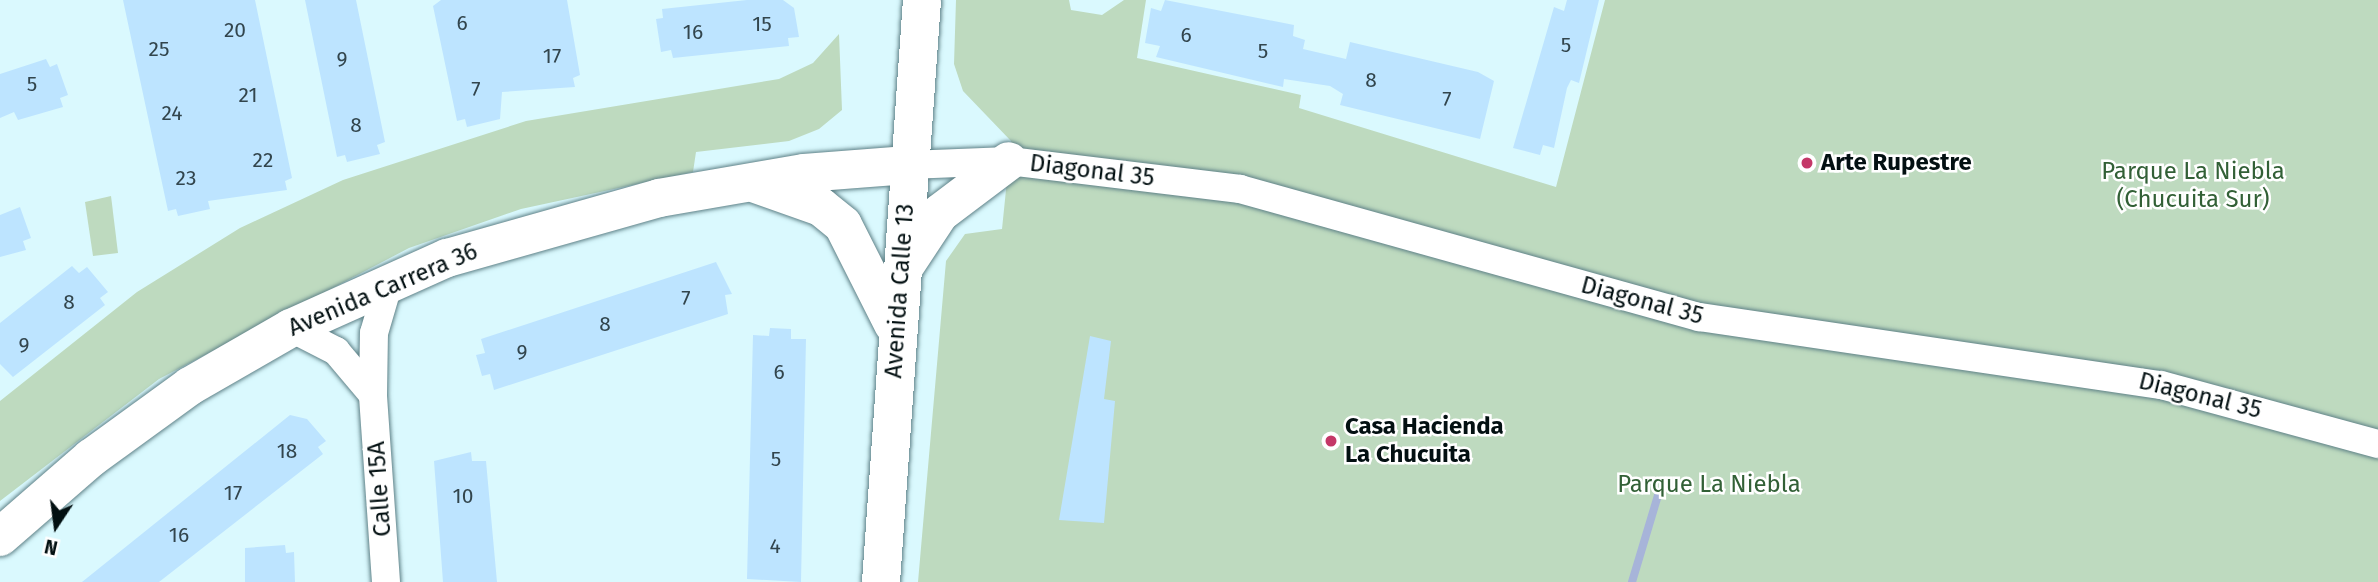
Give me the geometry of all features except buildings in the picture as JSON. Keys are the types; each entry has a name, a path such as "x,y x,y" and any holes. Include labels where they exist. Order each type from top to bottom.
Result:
{"main road":[{"name":"Avenida Calle 13","path":"881,582 900,274 922,0"},
{"path":"900,274 940,213 1009,161"},
{"name":"Avenida Carrera 36","path":"0,537 138,422 290,328 388,282 527,233 747,182 908,165"},
{"path":"747,182 796,195 843,225 858,245 897,334"}],"street":[{"name":"Diagonal 35","path":"908,165 1009,161 1240,189 1699,317 2124,378 2378,444"},
{"name":"Calle 15A","path":"386,582 373,396 374,333 388,282"},
{"path":"290,328 336,351 373,396"}],"green space":[{"path":"956,0 1069,0 1071,10 1102,15 1124,0 1146,0 1137,58 1301,95 1299,108 1556,187 1605,0 2378,0 2378,582 918,582 946,261 965,234 1002,229 1011,141 963,91 954,64"},
{"path":"839,34 842,110 819,129 789,141 696,152 693,172 521,209 409,248 159,379 0,501 0,401 137,292 240,228 343,180 526,121 779,79 813,63"},
{"path":"111,196 118,253 93,256 85,202"}],"waterway":[{"path":"1632,582 1659,492"}],"place":[{"name":"Arte Rupestre","path":"1807,163"},
{"name":"Casa Hacienda La Chucuita","path":"1331,441"}],"park label":[{"name":"Parque La Niebla (Chucuita Sur)","path":"2193,186"},
{"name":"Parque La Niebla","path":"1709,485"}]}
